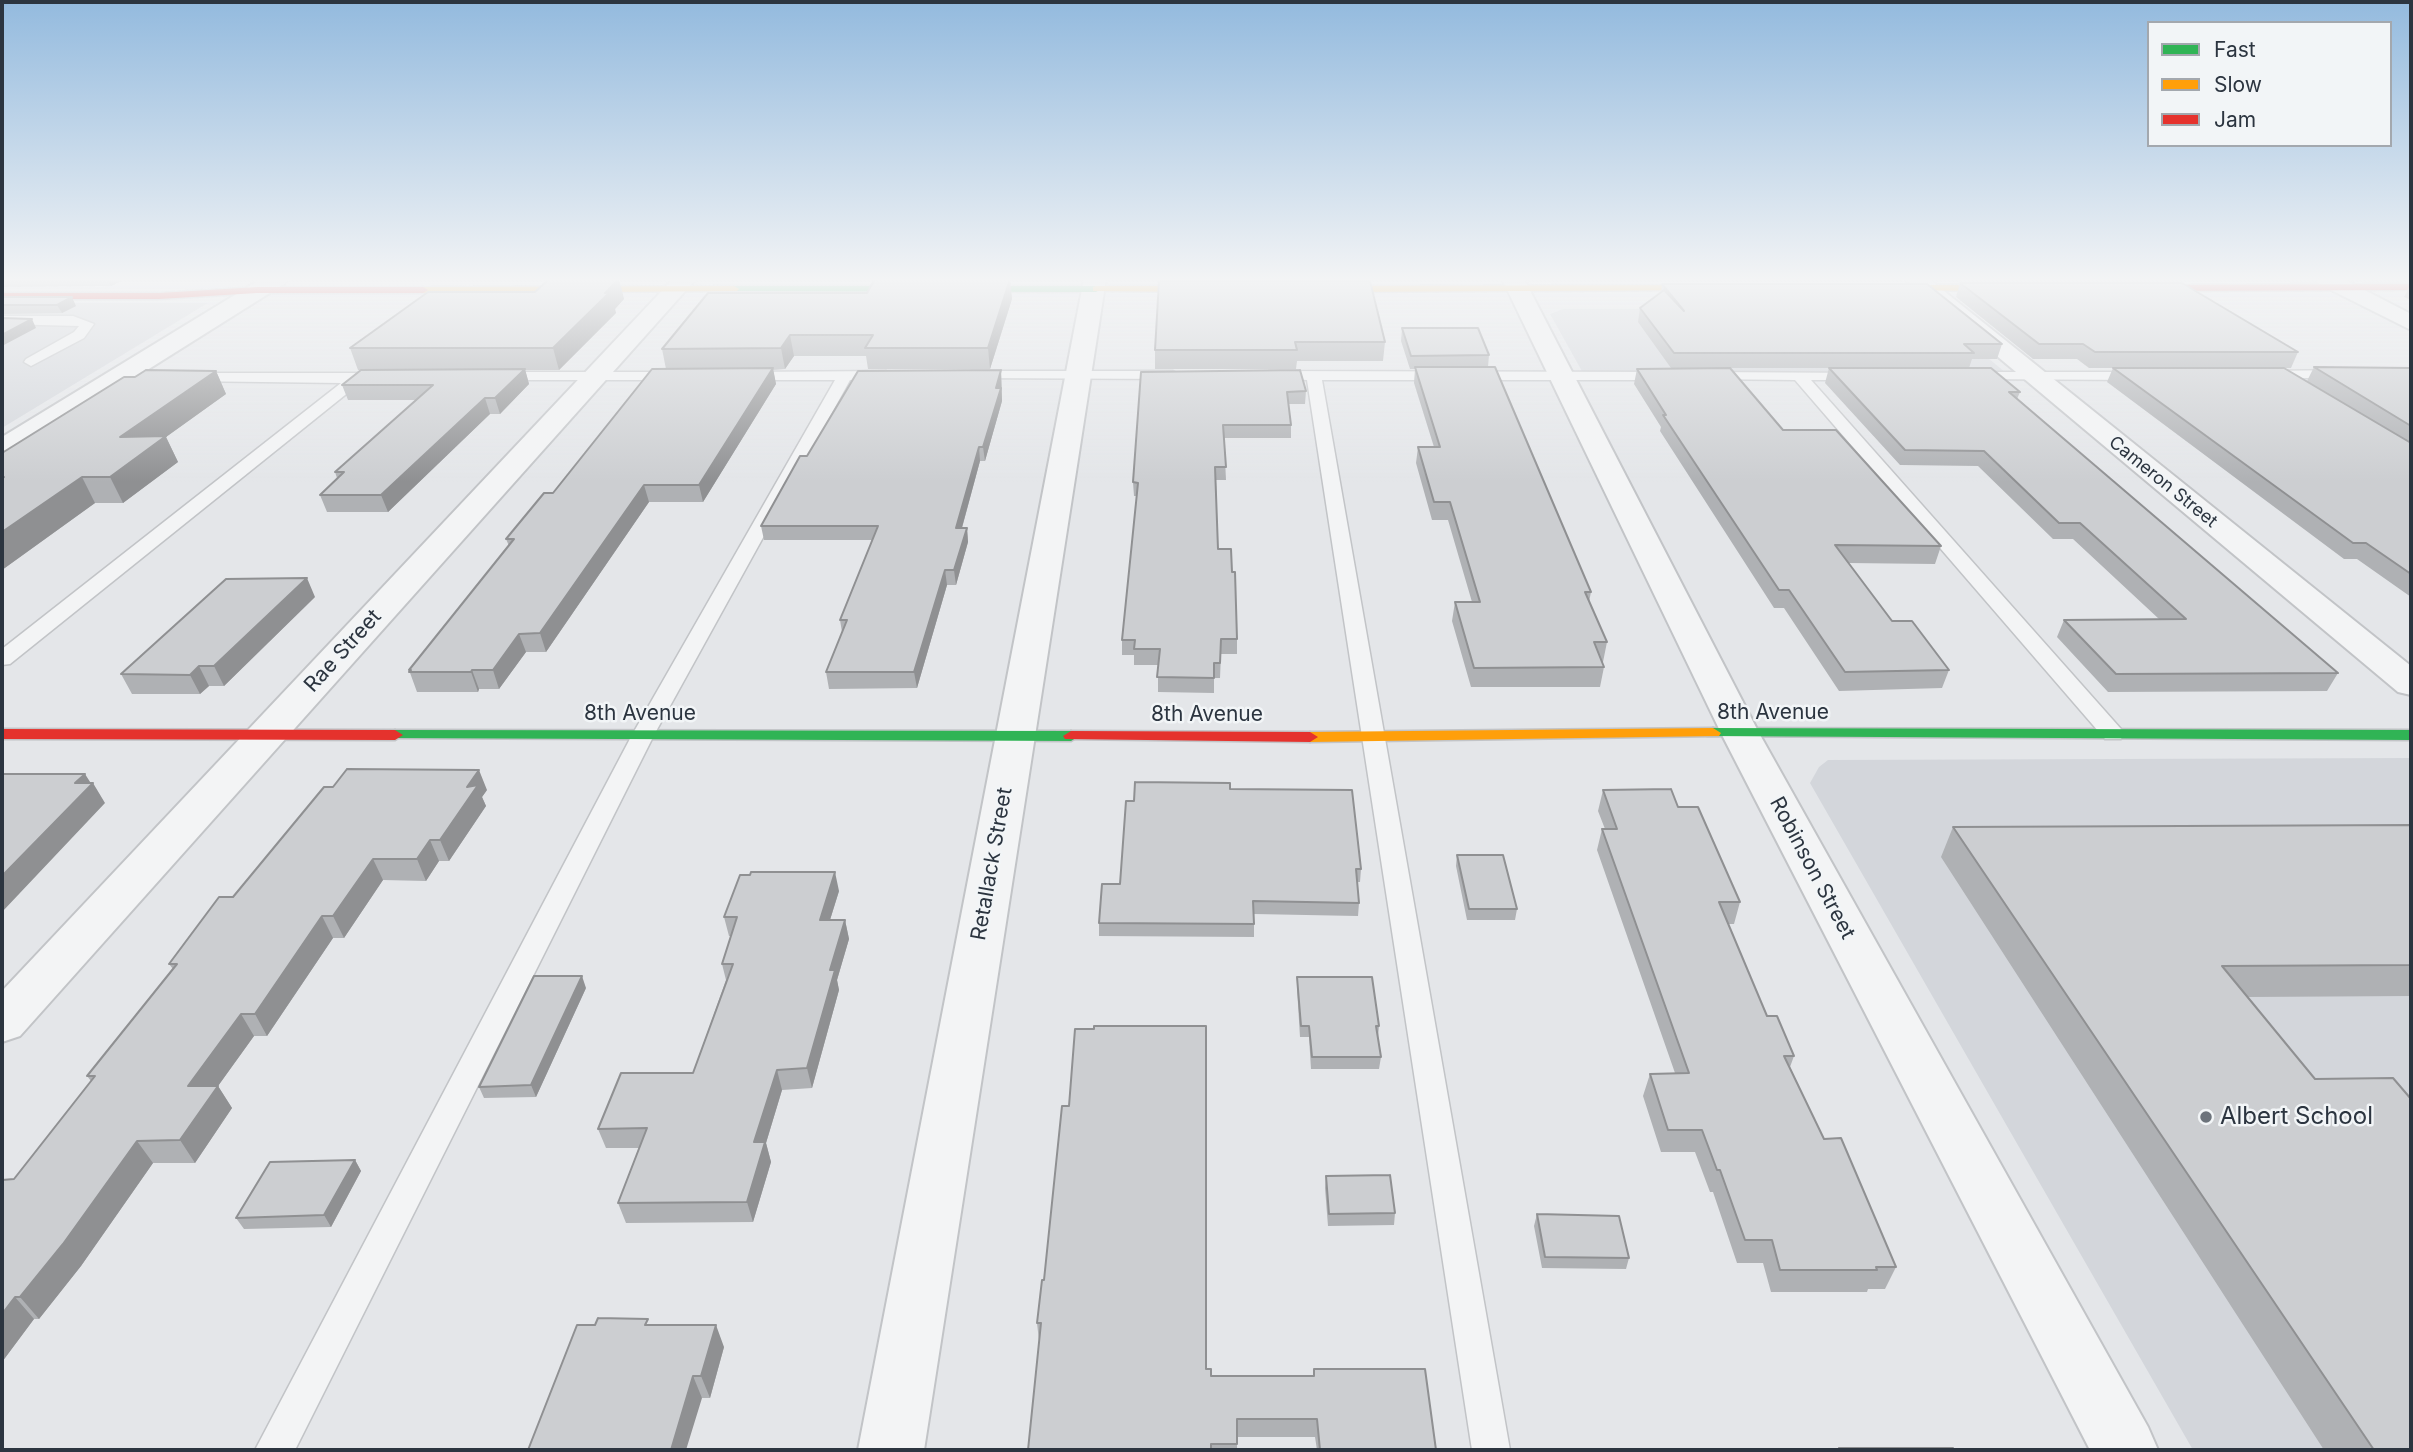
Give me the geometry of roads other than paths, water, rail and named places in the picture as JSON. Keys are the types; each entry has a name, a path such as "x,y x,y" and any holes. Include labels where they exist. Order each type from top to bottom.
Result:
{"main road":[{"name":"8th Avenue","path":"2,734 1374,737 1740,733 2411,736"}],"street":[{"path":"2,449 166,347"},
{"name":"Rae Street","path":"2,1023 622,347"},
{"name":"Retallack Street","path":"891,1450 1081,347"},
{"name":"Robinson Street","path":"1547,347 1740,733 2125,1450"},
{"name":"Cameron Street","path":"1998,347 2411,684"}],"lane":[{"path":"31,362 58,347"},
{"path":"2254,375 2360,374"},
{"path":"274,1450 643,735 845,375"},
{"path":"734,376 900,375"},
{"path":"954,375 1195,375"},
{"path":"1248,375 1868,376"},
{"path":"1314,375 1491,1450"},
{"path":"2282,375 2305,390"},
{"path":"475,377 692,376"},
{"path":"1799,376 2113,734"},
{"path":"1951,376 2158,376"},
{"path":"169,378 396,377"},
{"path":"116,378 142,378"},
{"path":"2,659 356,378"}],"place":[{"name":"Albert School","path":"2206,1117"}]}
